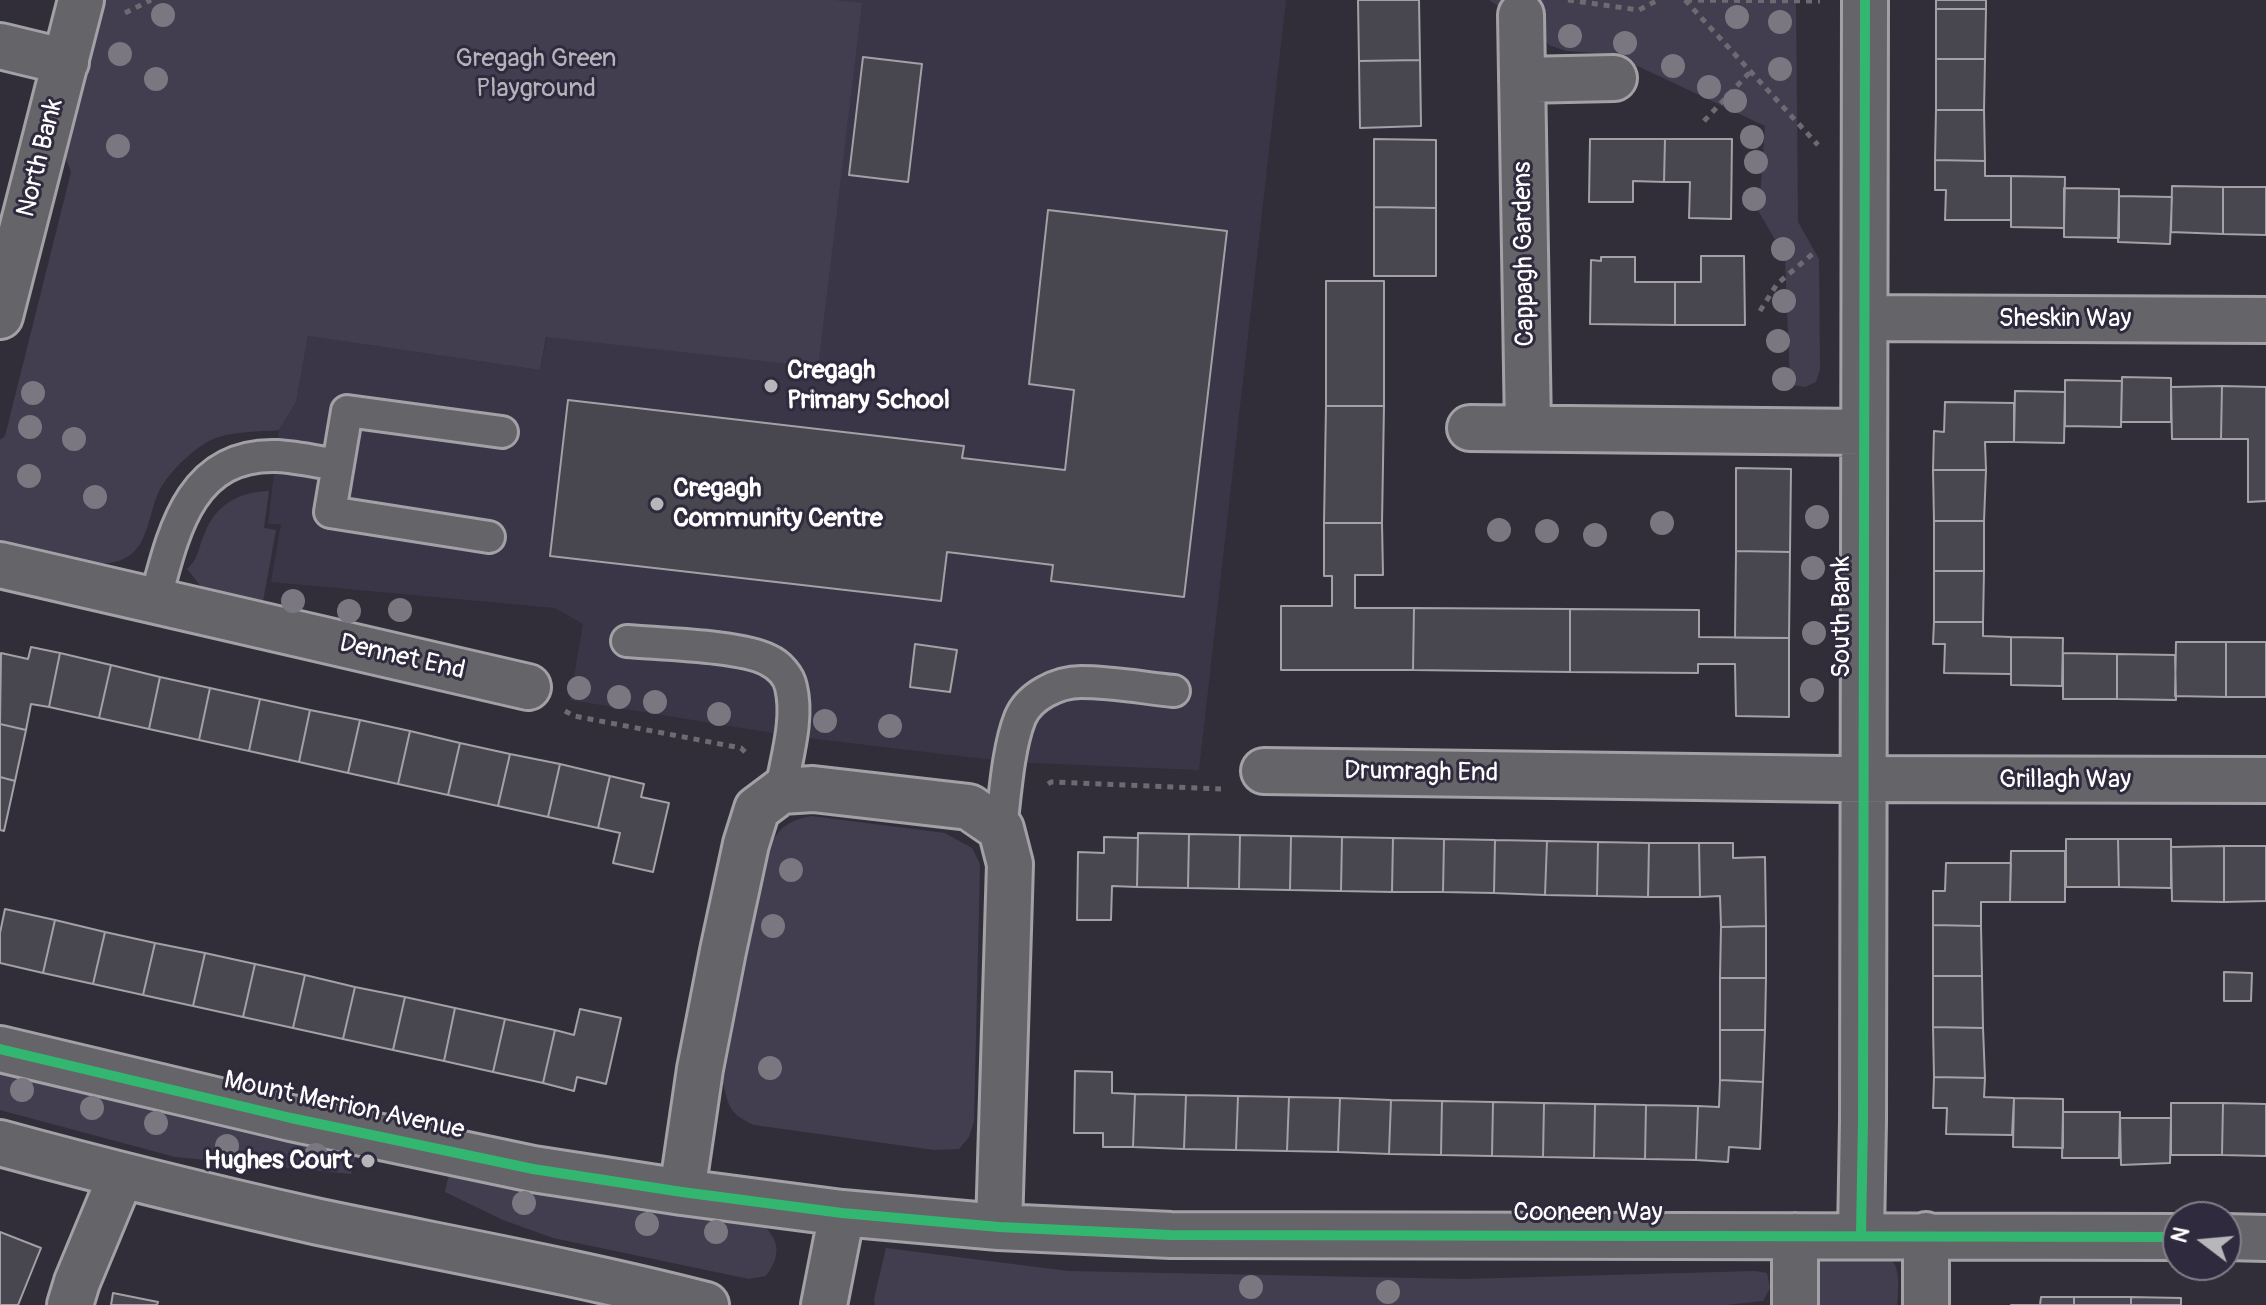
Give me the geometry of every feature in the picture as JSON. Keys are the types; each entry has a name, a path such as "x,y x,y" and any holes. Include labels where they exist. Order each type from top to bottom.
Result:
{"street":[{"name":"North Bank","path":"0,316 81,0"},
{"name":"South Bank","path":"1861,1235 1865,1"},
{"name":"Cappagh Gardens","path":"1521,15 1528,428"},
{"path":"0,46 66,62"},
{"path":"1522,80 1614,78"},
{"name":"Sheskin Way","path":"1865,318 2266,320"},
{"path":"1470,428 1864,432"},
{"name":"Dennet End","path":"0,565 528,687"},
{"name":"Drumragh End","path":"1264,771 1864,779"},
{"name":"Grillagh Way","path":"1864,779 2266,780"},
{"path":"682,1192 700,1069 746,844 757,809 781,791 813,789 969,807 1001,829 1010,864 999,1227"},
{"name":"Mount Merrion Avenue","path":"0,1049 533,1169 842,1213"},
{"path":"0,1143 121,1176 319,1222 622,1283 706,1305"},
{"path":"70,1305 121,1176"},
{"path":"824,1305 842,1213"},
{"name":"Cooneen Way","path":"842,1213 999,1227 1171,1235 2162,1237"},
{"path":"1926,1235 1926,1305"},
{"path":"1795,1236 1795,1305"},
{"path":"2242,1237 2266,1238"}],"lane":[{"path":"489,537 330,512 347,411 502,432"},
{"path":"155,601 171,539 182,513 211,475 226,465 254,457 277,456 338,465"},
{"path":"627,641 740,652 767,659 782,670 791,683 793,700 781,791"},
{"path":"1001,829 1020,717 1046,690 1078,682 1174,691"}],"path":[{"path":"1568,0 1639,10 1658,0"},
{"path":"1686,0 1865,1"},
{"path":"1686,0 1865,195"},
{"path":"1704,121 1751,71"},
{"path":"1760,311 1777,284 1817,250 1865,239"},
{"path":"528,687 574,716 741,748 781,791"},
{"path":"1001,829 1051,782 1219,790 1264,771"}],"shaded area":[{"name":"Cregagh Primary School","path":"619,0 1286,0 1199,770 1010,762 791,736 570,700 583,624 555,608 271,582 281,524 268,524 279,430 296,402 308,336 540,370"}],"green space":[{"name":"Gregagh Green Playground","path":"94,0 834,0 862,3 818,367 546,337 540,370 308,336 296,402 279,430 226,435 194,451 160,489 144,535 132,554 122,560 94,564 54,558 0,544 0,440 5,436 71,172 58,137"},
{"path":"1489,0 1796,0 1798,222 1819,259 1820,369 1816,382 1805,387 1790,385 1785,257 1759,212 1765,126 1612,54 1566,51 1549,45 1535,29"},
{"path":"269,491 264,528 276,530 262,607 204,590 187,569 196,557 214,516 238,497"},
{"path":"811,816 945,833 972,848 980,864 974,1121 969,1137 959,1149 934,1150 754,1125 735,1113 729,1104 723,1083 768,850 784,827"},
{"path":"0,1070 185,1119 356,1154 351,1174 175,1157 0,1110"},
{"path":"449,1174 757,1220 774,1239 775,1260 766,1276 749,1279 553,1238 503,1220 445,1192"},
{"path":"886,1248 1068,1271 1464,1279 1755,1271 1767,1273 1770,1288 1763,1301 1726,1305 875,1305"},
{"path":"1827,1254 1864,1254 1891,1260 1898,1275 1897,1305 1811,1305 1814,1271"}],"building":[{"path":"1358,0 1419,0 1420,60 1359,61"},
{"path":"1936,0 1986,0 1986,9 1936,9"},
{"path":"1936,9 1986,9 1985,59 1936,59"},
{"path":"863,57 922,64 908,182 849,175"},
{"path":"1936,59 1985,59 1984,110 1936,110"},
{"path":"1420,60 1421,126 1360,128 1359,61"},
{"path":"1936,110 1984,110 1985,161 1935,160"},
{"path":"1374,139 1436,140 1436,208 1374,207"},
{"path":"1590,139 1665,139 1664,182 1633,181 1633,202 1589,202"},
{"path":"1665,139 1732,139 1731,219 1689,218 1690,182 1664,182"},
{"path":"1935,160 1985,161 1985,176 2011,176 2011,220 1945,220 1946,190 1935,190"},
{"path":"2011,176 2065,177 2064,228 2011,227"},
{"path":"2172,186 2223,187 2223,234 2171,232"},
{"path":"2223,187 2266,187 2266,235 2223,234"},
{"path":"2064,188 2119,189 2119,238 2064,237"},
{"path":"2119,196 2172,197 2170,244 2118,242"},
{"path":"1374,207 1436,208 1436,276 1374,276"},
{"path":"1048,210 1227,231 1184,597 1051,581 1053,565 947,552 941,601 550,556 568,400 964,446 962,458 1065,470 1074,390 1029,384"},
{"path":"1701,256 1744,256 1745,325 1675,325 1675,282 1701,282"},
{"path":"1601,257 1635,257 1635,282 1675,282 1675,325 1590,324 1591,260 1601,261"},
{"path":"1326,281 1384,281 1384,406 1326,406"},
{"path":"2122,377 2171,378 2171,422 2121,422"},
{"path":"2065,380 2122,381 2121,427 2065,426"},
{"path":"2222,386 2221,439 2172,439 2171,387"},
{"path":"2222,386 2266,387 2266,501 2248,502 2248,439 2221,439"},
{"path":"2015,391 2065,392 2064,443 2014,442"},
{"path":"1945,402 2014,403 2014,442 1985,442 1986,470 1933,470 1934,431 1944,432"},
{"path":"1326,406 1384,406 1382,523 1324,523"},
{"path":"1736,468 1791,469 1790,552 1736,551"},
{"path":"1933,470 1986,470 1984,521 1934,521"},
{"path":"1934,521 1984,521 1984,571 1934,571"},
{"path":"1324,523 1382,523 1383,575 1355,575 1355,608 1414,608 1413,670 1281,670 1281,606 1332,606 1332,576 1324,576"},
{"path":"1736,551 1790,552 1789,638 1735,638"},
{"path":"1934,571 1984,571 1983,622 1934,622"},
{"path":"1414,608 1570,609 1570,672 1413,670"},
{"path":"1570,609 1699,610 1699,637 1789,638 1789,717 1736,716 1735,664 1698,664 1698,673 1570,672"},
{"path":"1934,622 1983,622 1983,636 2011,637 2011,674 1944,673 1945,644 1933,644"},
{"path":"2011,637 2063,638 2062,686 2011,685"},
{"path":"2176,642 2226,642 2226,697 2175,696"},
{"path":"2226,642 2266,642 2266,697 2226,697"},
{"path":"915,644 957,650 950,692 910,687"},
{"path":"31,647 60,653 49,707 31,704 26,730 0,724 1,653 28,659"},
{"path":"60,653 111,665 99,718 49,707"},
{"path":"2063,653 2117,654 2117,699 2063,699"},
{"path":"2117,654 2175,655 2176,700 2117,699"},
{"path":"111,665 160,677 149,729 99,718"},
{"path":"160,677 210,688 199,740 149,729"},
{"path":"210,688 260,699 249,751 199,740"},
{"path":"260,699 310,710 299,762 249,751"},
{"path":"310,710 360,720 348,773 299,762"},
{"path":"360,720 410,731 398,784 348,773"},
{"path":"0,724 26,730 15,781 0,777"},
{"path":"410,731 460,743 448,795 398,784"},
{"path":"460,743 510,754 498,806 448,795"},
{"path":"510,754 560,764 548,817 498,806"},
{"path":"560,764 610,776 598,828 548,817"},
{"path":"610,776 644,784 641,797 669,803 653,872 613,863 620,833 598,828"},
{"path":"0,777 15,781 4,831 0,830"},
{"path":"1138,833 1189,834 1188,888 1137,887"},
{"path":"1189,834 1240,835 1239,889 1188,888"},
{"path":"1240,835 1291,836 1290,890 1239,889"},
{"path":"1291,836 1342,837 1341,891 1290,890"},
{"path":"1104,837 1138,838 1137,887 1112,886 1111,920 1077,920 1078,852 1104,853"},
{"path":"1342,837 1393,838 1392,892 1341,891"},
{"path":"1393,838 1444,839 1443,892 1392,892"},
{"path":"1444,839 1495,840 1494,893 1443,892"},
{"path":"2066,839 2118,839 2119,887 2066,887"},
{"path":"2118,839 2171,839 2171,888 2119,887"},
{"path":"1495,840 1547,841 1545,895 1494,893"},
{"path":"1547,841 1598,842 1597,896 1545,895"},
{"path":"1598,842 1649,843 1648,897 1597,896"},
{"path":"1649,843 1699,843 1700,897 1648,897"},
{"path":"1699,843 1733,843 1733,858 1765,857 1766,926 1721,927 1720,896 1700,897"},
{"path":"2224,846 2224,902 2172,901 2171,847"},
{"path":"2224,846 2266,846 2266,901 2224,902"},
{"path":"2011,851 2065,851 2065,902 2010,902"},
{"path":"1946,863 2011,863 2010,902 1981,902 1981,926 1933,925 1933,891 1945,891"},
{"path":"5,909 55,920 43,973 0,963 0,933"},
{"path":"55,920 105,932 93,984 43,973"},
{"path":"1933,925 1981,926 1982,976 1933,976"},
{"path":"1766,926 1766,978 1720,978 1721,927"},
{"path":"105,932 155,943 143,995 93,984"},
{"path":"155,943 205,953 193,1006 143,995"},
{"path":"205,953 255,964 243,1017 193,1006"},
{"path":"255,964 305,975 293,1028 243,1017"},
{"path":"2224,972 2252,973 2251,1001 2224,1001"},
{"path":"305,975 355,987 343,1039 293,1028"},
{"path":"1933,976 1982,976 1983,1028 1933,1027"},
{"path":"1720,978 1766,978 1765,1030 1720,1030"},
{"path":"355,987 405,997 393,1050 343,1039"},
{"path":"405,997 455,1008 444,1061 393,1050"},
{"path":"455,1008 505,1019 493,1072 444,1061"},
{"path":"580,1009 621,1018 606,1084 577,1077 574,1091 543,1083 555,1030 574,1035"},
{"path":"505,1019 555,1030 543,1083 493,1072"},
{"path":"1933,1027 1983,1028 1985,1078 1934,1077"},
{"path":"1720,1030 1765,1030 1763,1082 1720,1080"},
{"path":"1075,1071 1112,1072 1112,1093 1135,1094 1133,1147 1103,1147 1103,1133 1074,1133"},
{"path":"1934,1077 1985,1078 1984,1097 2014,1098 2012,1135 1946,1134 1947,1108 1933,1108"},
{"path":"1720,1080 1763,1082 1760,1149 1729,1147 1728,1162 1696,1160 1698,1106 1719,1107"},
{"path":"1135,1094 1186,1095 1184,1149 1133,1147"},
{"path":"1186,1095 1238,1096 1236,1150 1184,1149"},
{"path":"1238,1096 1289,1097 1287,1151 1236,1150"},
{"path":"1289,1097 1340,1098 1338,1152 1287,1151"},
{"path":"1340,1098 1391,1100 1389,1154 1338,1152"},
{"path":"2014,1098 2063,1099 2063,1148 2013,1147"},
{"path":"1391,1100 1442,1101 1441,1155 1389,1154"},
{"path":"1442,1101 1493,1102 1492,1156 1441,1155"},
{"path":"1493,1102 1544,1103 1543,1157 1492,1156"},
{"path":"1544,1103 1595,1104 1594,1158 1543,1157"},
{"path":"2171,1103 2223,1103 2222,1155 2171,1155"},
{"path":"2223,1103 2266,1104 2266,1156 2222,1155"},
{"path":"1595,1104 1646,1105 1645,1159 1594,1158"},
{"path":"1646,1105 1698,1106 1696,1160 1645,1159"},
{"path":"2063,1112 2120,1112 2119,1158 2062,1158"},
{"path":"2120,1118 2171,1118 2170,1163 2121,1165"},
{"path":"0,1232 41,1248 18,1305 0,1305"},
{"path":"113,1293 158,1302 157,1305 111,1305"},
{"path":"2041,1297 2074,1297 2074,1305 2040,1305"},
{"path":"2074,1297 2131,1297 2131,1305 2074,1305"},
{"path":"2131,1297 2181,1298 2181,1305 2131,1305"}],"cycle path":[{"path":"1861,1235 1865,0"},
{"path":"0,1049 291,1118 533,1169 842,1213 999,1227 1171,1235 2162,1237"}],"place":[{"name":"Cregagh Primary School","path":"771,386"},
{"name":"Cregagh Community Centre","path":"657,504"},
{"name":"Hughes Court","path":"368,1161"}]}
